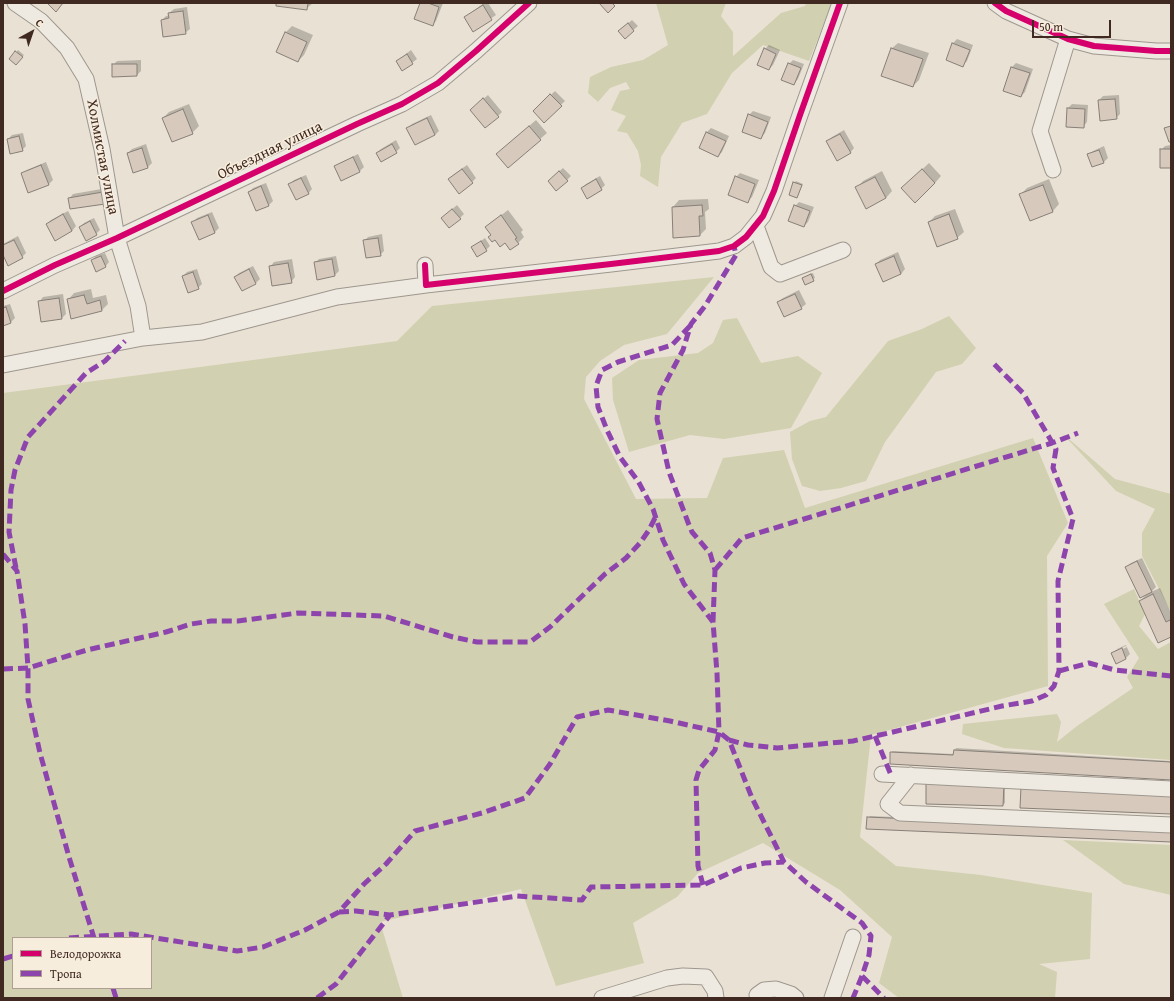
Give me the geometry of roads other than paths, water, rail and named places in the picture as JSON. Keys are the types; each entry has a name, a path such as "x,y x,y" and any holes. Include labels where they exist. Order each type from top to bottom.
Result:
{"street":[{"name":"Холмистая улица","path":"15,3 41,21 67,48 86,79 102,149 117,238 138,306 142,338"},
{"name":"Объездная улица","path":"3,291 55,265 117,238 402,104 438,83 529,3"},
{"path":"3,365 142,338 202,332 337,297 426,285 611,264 718,250 734,246 746,237 756,226 763,216 774,191 840,3"},
{"path":"995,3 1006,11 1068,39 1094,46 1171,51"},
{"path":"1053,170 1040,131 1068,39"},
{"path":"756,226 771,267 780,274 842,250"},
{"path":"425,265 426,285"},
{"path":"882,774 1171,789"},
{"path":"910,775 888,804 900,813 1171,825"},
{"path":"832,998 853,937"},
{"path":"602,998 667,978 684,976 706,977 715,991 716,998"},
{"path":"757,995 764,990 776,989 791,994 796,998"}]}
